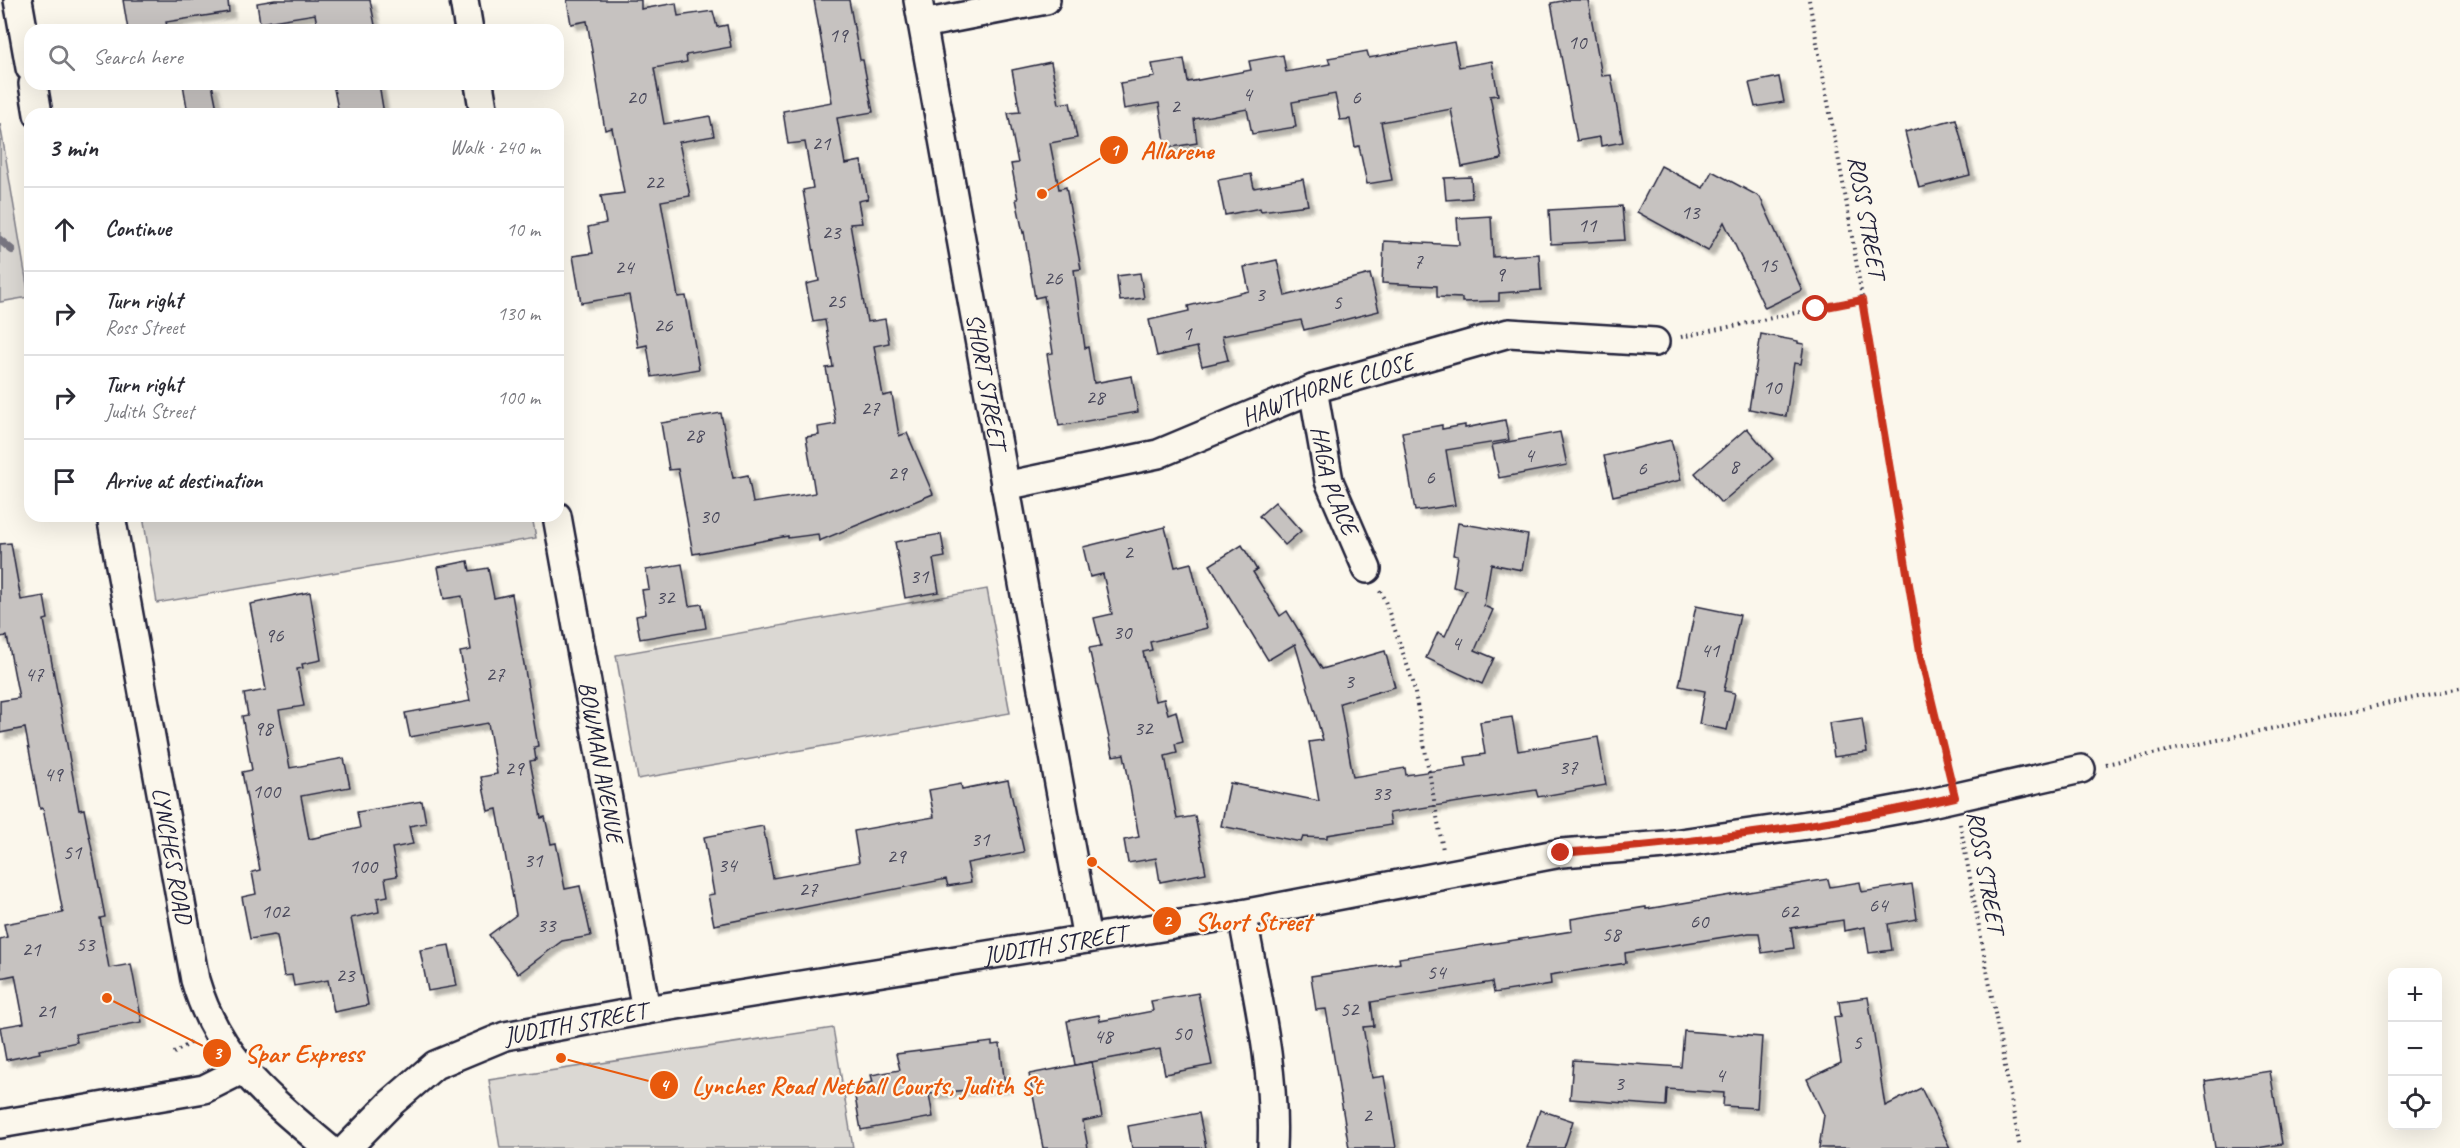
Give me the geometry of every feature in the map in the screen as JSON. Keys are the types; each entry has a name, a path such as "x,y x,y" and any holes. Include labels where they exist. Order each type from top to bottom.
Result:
{"street":[{"path":"18,0 24,34"},
{"path":"464,0 468,24"},
{"path":"921,12 1046,0"},
{"name":"SHORT STREET","path":"921,12 1087,939"},
{"path":"34,90 37,108"},
{"path":"480,90 483,108"},
{"name":"HAWTHORNE CLOSE","path":"1005,486 1158,454 1313,390 1509,333 1655,342"},
{"name":"HAGA PLACE","path":"1313,390 1329,481 1367,569"},
{"name":"LYNCHES ROAD","path":"112,522 195,980 203,1007 214,1030 242,1070 262,1091 328,1148"},
{"name":"BOWMAN AVENUE","path":"558,522 645,1010"},
{"name":"JUDITH STREET","path":"347,1148 391,1103 435,1065 505,1036 645,1010 1242,914 1561,853 1666,845 1906,808 2081,769"},
{"path":"1242,914 1269,1068 1274,1118 1272,1148"},
{"path":"0,1124 204,1089 242,1070"}],"path":[{"name":"ROSS STREET","path":"1809,0 1862,300 1921,657 1955,797 2020,1148"},
{"path":"1692,335 1862,300"},
{"path":"1385,601 1413,682 1440,835"},
{"path":"2081,769 2460,688"},
{"path":"174,1053 180,1049"}],"shaded area":[{"path":"0,123 24,267 24,298 0,302"},
{"path":"144,522 533,522 536,538 157,603"},
{"path":"987,589 1010,713 638,779 616,655"},
{"path":"833,1028 853,1148 500,1148 489,1080"}],"building":[{"path":"123,0 228,0 229,12 166,22 166,24 127,24"},
{"path":"275,0 370,0 375,24 317,24 315,14 260,23 257,3"},
{"path":"567,0 641,0 641,9 676,3 678,16 713,11 717,27 727,25 731,47 686,55 687,62 654,68 664,124 710,116 714,136 679,142 690,196 661,201 678,297 686,296 699,369 652,377 647,345 638,347 629,295 581,303 573,256 593,253 588,227 606,223 601,196 624,193 612,128 605,130 587,21 571,24"},
{"path":"814,0 849,0 860,60 863,60 873,112 837,118 845,164 861,161 868,199 858,201 862,223 850,224 867,322 885,319 889,343 874,346 883,396 892,394 899,436 907,433 933,494 819,541 818,534 788,538 788,536 693,554 678,469 669,470 661,423 721,413 733,478 748,475 753,503 815,493 806,437 819,435 818,427 836,424 826,368 833,367 825,320 813,322 806,284 819,281 803,190 813,188 805,142 788,144 783,111 832,102"},
{"path":"1588,0 1602,76 1611,75 1623,142 1601,146 1600,137 1577,141 1551,3"},
{"path":"1454,42 1459,67 1492,61 1498,95 1490,96 1502,159 1462,167 1451,109 1381,122 1392,180 1367,184 1359,146 1355,147 1350,119 1340,120 1335,94 1292,102 1296,127 1252,134 1247,109 1194,119 1197,143 1166,148 1159,103 1124,109 1120,83 1155,77 1152,64 1184,59 1188,82 1251,70 1249,61 1283,55 1286,72 1330,64 1328,58 1367,51 1369,58"},
{"path":"1051,62 1059,104 1070,102 1077,138 1050,143 1059,189 1066,187 1081,269 1074,270 1085,348 1088,347 1094,383 1132,376 1138,412 1059,426 1047,354 1053,353 1044,296 1035,298 1016,199 1018,199 1011,164 1018,163 1008,113 1020,112 1012,70"},
{"path":"1779,77 1784,102 1755,107 1749,83"},
{"path":"184,90 213,90 217,108 187,108"},
{"path":"334,90 380,90 383,108 338,108"},
{"path":"1956,119 1970,175 1919,188 1905,132"},
{"path":"1661,166 1703,188 1712,171 1760,197 1802,290 1765,308 1724,222 1708,251 1637,212"},
{"path":"1251,174 1254,188 1303,179 1308,205 1261,211 1260,208 1225,215 1218,180"},
{"path":"1471,177 1472,198 1446,200 1444,178"},
{"path":"1622,206 1625,240 1551,244 1549,210"},
{"path":"1491,216 1493,257 1539,254 1541,290 1499,293 1499,301 1462,302 1462,298 1437,297 1437,286 1382,283 1384,241 1459,245 1457,218"},
{"path":"1277,260 1285,296 1370,274 1379,311 1304,330 1301,320 1222,336 1228,360 1202,366 1197,347 1157,356 1149,320 1189,311 1188,306 1249,291 1244,267"},
{"path":"1140,273 1144,298 1120,301 1117,276"},
{"path":"1761,334 1804,344 1801,364 1794,363 1786,416 1749,409"},
{"path":"1505,420 1509,440 1446,450 1455,505 1415,511 1402,432 1442,425 1442,429 1465,425 1465,428"},
{"path":"1747,428 1773,459 1721,503 1695,473"},
{"path":"1560,432 1567,465 1499,478 1492,445"},
{"path":"1671,440 1681,480 1613,496 1604,456"},
{"path":"1275,502 1301,531 1285,545 1259,516"},
{"path":"1458,523 1528,535 1522,570 1491,564 1484,606 1493,610 1475,650 1494,658 1482,684 1426,658 1438,632 1445,636 1466,590 1453,587 1458,556 1453,555"},
{"path":"1165,527 1175,567 1191,563 1207,628 1150,642 1152,650 1143,652 1155,701 1164,699 1168,714 1176,711 1183,742 1175,744 1177,753 1165,756 1177,819 1195,816 1206,873 1160,882 1156,858 1128,863 1124,840 1139,837 1124,754 1113,756 1089,648 1101,646 1094,618 1112,614 1103,574 1090,577 1083,547"},
{"path":"941,534 945,557 933,559 939,592 905,598 895,542"},
{"path":"11,543 21,600 44,596 48,619 44,620 79,810 84,809 105,917 100,918 109,968 131,964 142,1022 75,1034 77,1042 6,1060 0,1027 24,1023 15,975 0,978 0,939 7,937 4,924 63,913 25,728 0,733 0,701 19,698 7,636 0,637 0,544"},
{"path":"1242,545 1257,570 1253,572 1280,616 1287,611 1322,669 1385,651 1395,687 1340,703 1353,777 1405,768 1406,775 1467,766 1465,757 1485,754 1480,722 1512,717 1518,751 1598,737 1606,785 1538,797 1536,790 1389,813 1391,825 1327,835 1327,838 1303,837 1301,842 1221,826 1230,783 1319,801 1309,742 1323,740 1295,644 1268,660 1210,565"},
{"path":"468,561 470,571 488,568 494,598 512,594 538,746 534,747 536,760 530,761 541,818 545,817 551,844 556,843 565,889 580,886 591,936 562,941 518,974 489,935 516,915 497,809 488,811 481,777 497,774 488,723 410,737 405,713 470,701 460,652 471,650 462,596 444,599 438,567"},
{"path":"682,564 689,606 702,604 706,628 640,639 636,616 646,614 642,590 649,589 646,570"},
{"path":"310,592 321,660 302,664 303,668 297,669 304,706 279,710 290,768 344,758 350,787 301,796 309,839 360,828 357,812 422,801 426,823 409,826 413,844 392,848 397,876 385,878 388,896 377,898 379,912 351,918 368,1005 334,1012 328,980 294,986 292,975 284,976 277,936 250,939 242,897 256,894 252,872 260,870 242,772 252,770 242,716 248,715 244,694 266,690 250,604"},
{"path":"1696,606 1740,615 1724,691 1735,693 1727,730 1699,724 1705,691 1679,686"},
{"path":"1862,718 1867,752 1834,757 1829,723"},
{"path":"1008,780 1024,852 967,863 971,882 948,886 946,879 714,925 708,895 714,894 704,837 763,826 773,878 859,862 854,831 934,817 929,790 961,784 962,789"},
{"path":"1828,879 1830,887 1860,882 1862,892 1912,884 1917,919 1888,924 1892,950 1869,953 1865,927 1844,931 1843,920 1791,928 1794,948 1762,953 1759,933 1749,933 1625,953 1626,963 1550,975 1551,984 1494,993 1492,982 1371,1002 1374,1026 1363,1027 1372,1078 1384,1076 1396,1148 1349,1148 1326,1009 1316,1010 1311,976 1400,963 1399,958 1572,931 1571,919"},
{"path":"449,945 457,986 428,991 420,950"},
{"path":"1198,993 1212,1065 1165,1074 1160,1049 1075,1065 1067,1021 1099,1015 1100,1021 1153,1011 1151,1001"},
{"path":"1868,997 1885,1106 1921,1088 1950,1148 1819,1148 1824,1115 1807,1079 1841,1063 1834,1017 1841,1016 1839,1001"},
{"path":"1684,1031 1762,1037 1757,1108 1723,1106 1724,1093 1667,1089 1666,1106 1570,1099 1573,1060 1681,1067"},
{"path":"992,1042 992,1045 1000,1044 1005,1086 929,1094 933,1117 861,1130 853,1086 873,1082 871,1075 900,1070 896,1054"},
{"path":"1092,1062 1102,1117 1083,1121 1088,1148 1043,1148 1029,1074"},
{"path":"2270,1071 2282,1144 2257,1148 2215,1148 2205,1081"},
{"path":"1540,1110 1573,1121 1564,1148 1527,1148"},
{"path":"1199,1113 1206,1148 1132,1148 1128,1126"}],"waterway":[{"path":"0,240 12,250"}],"place":[{"name":"Allarene","path":"1042,194"},
{"name":"Short Street","path":"1092,862"},
{"name":"Spar Express","path":"107,998"},
{"name":"Lynches Road Netball Courts, Judith St","path":"561,1058"}],"route":[{"path":"1561,853 1666,845 1782,829 1836,821 1955,797 1921,657 1862,300 1816,309"}]}
